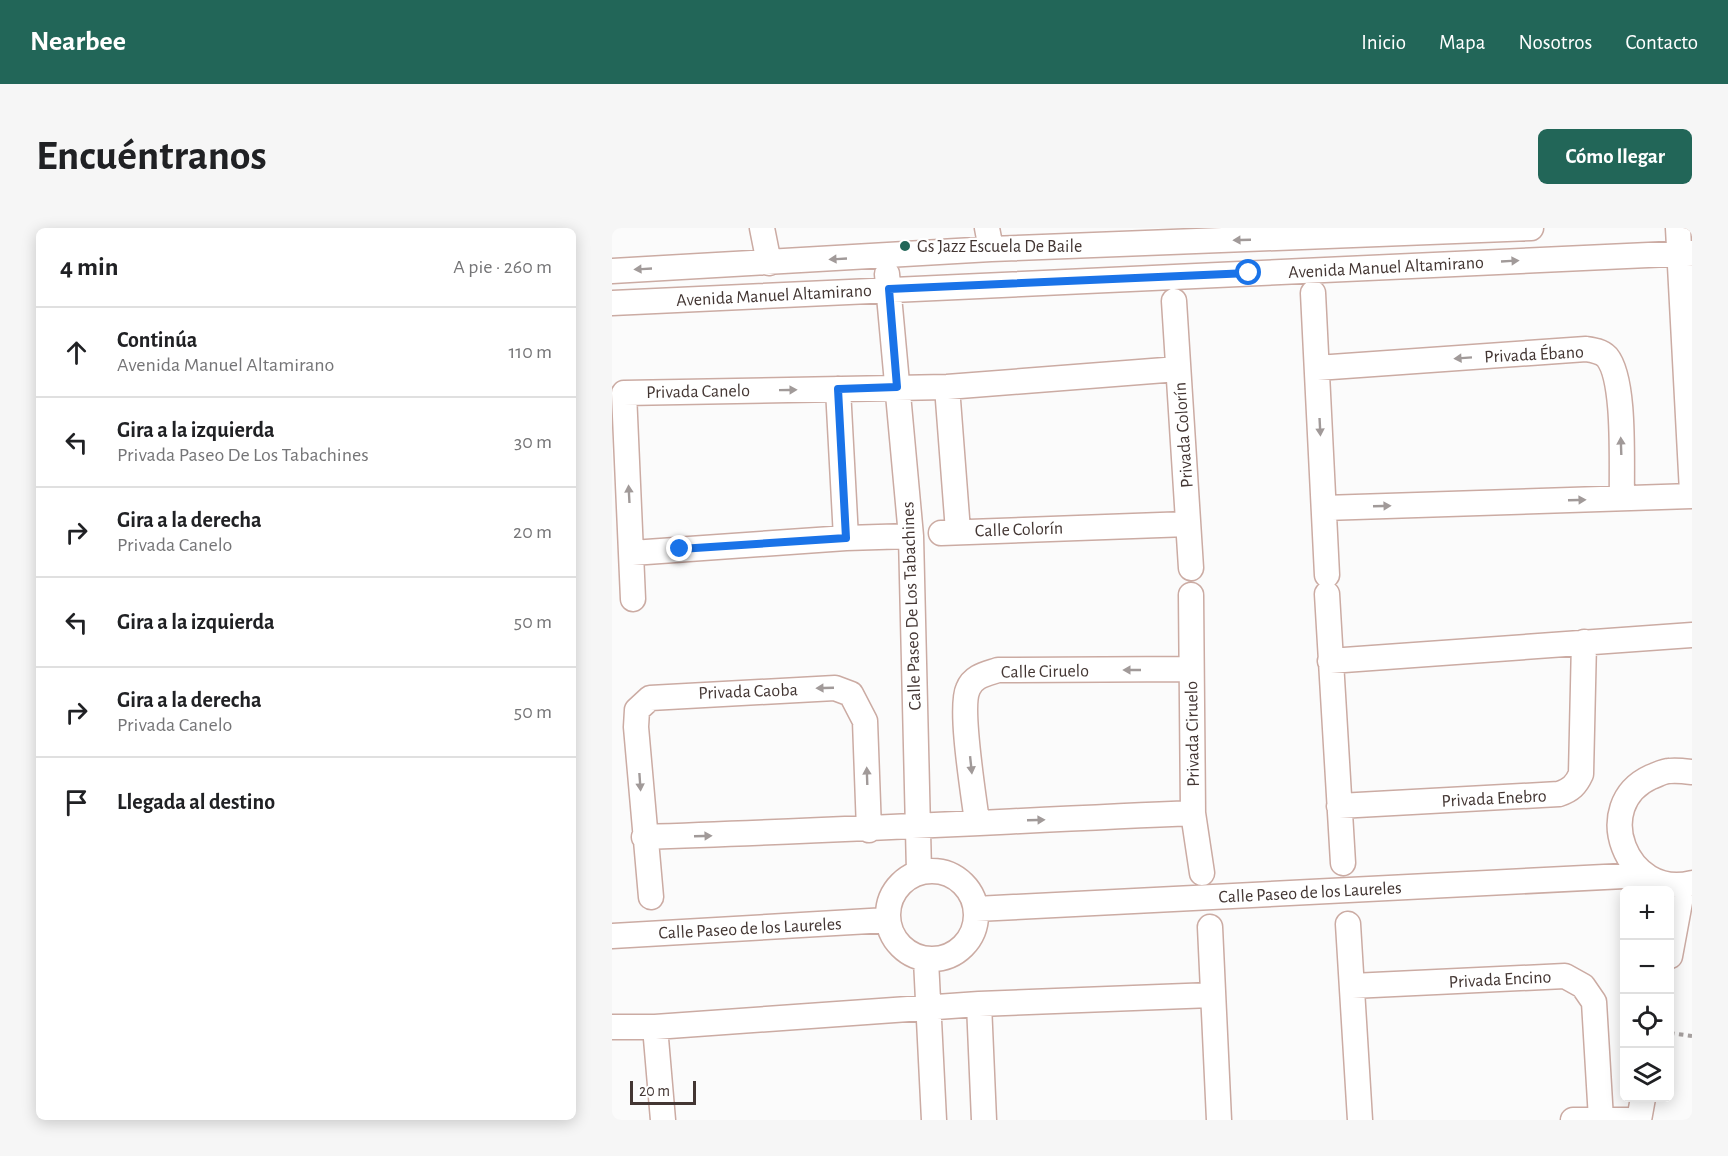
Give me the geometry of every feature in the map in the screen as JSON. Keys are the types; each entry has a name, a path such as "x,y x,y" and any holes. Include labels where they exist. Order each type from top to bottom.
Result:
{"street":[{"path":"762,228 769,263"},
{"name":"Avenida Manuel Altamirano","path":"612,271 885,257 989,239 1531,228"},
{"path":"1324,508 1692,494 1686,254 1678,228"},
{"name":"Avenida Manuel Altamirano","path":"612,303 1686,254"},
{"name":"Calle Paseo De Los Tabachines","path":"885,257 911,536 919,872"},
{"path":"1313,293 1330,661 1343,863"},
{"name":"Privada Colorín","path":"1174,301 1191,568"},
{"name":"Privada Ébano","path":"1317,368 1586,349 1599,352 1606,357 1616,373 1619,393 1622,498"},
{"path":"897,387 947,387 1178,369"},
{"name":"Privada Canelo","path":"633,599 624,393 897,387"},
{"name":"Calle Colorín","path":"947,387 950,532 1188,524"},
{"path":"838,389 846,538"},
{"path":"632,553 846,538 911,536"},
{"name":"Privada Ciruelo","path":"1191,595 1193,813 1202,873"},
{"path":"1330,661 1692,635"},
{"name":"Privada Enebro","path":"1339,806 1559,794 1569,791 1577,784 1581,774 1584,642"},
{"name":"Calle Ciruelo","path":"977,822 965,707 968,688 975,678 998,670 1191,669"},
{"name":"Privada Caoba","path":"651,897 636,727 637,710 642,703 662,695 835,688 851,694 865,721 870,830"},
{"path":"1674,940 1687,884 1662,884 1644,875 1626,855 1619,829 1625,803 1642,782 1666,771 1692,772"},
{"path":"644,837 870,830 919,825 1193,813"},
{"path":"940,871 957,878 970,892 976,909 974,929 964,946 947,957 926,960 908,953 894,939 887,920 890,900 901,882 919,872 940,871"},
{"name":"Calle Paseo de los Laureles","path":"976,909 1644,875"},
{"name":"Calle Paseo de los Laureles","path":"612,936 887,920"},
{"path":"1348,924 1360,1120"},
{"path":"1210,927 1219,1120"},
{"path":"926,960 934,1120"},
{"name":"Privada Encino","path":"1352,986 1565,976 1582,986 1594,1002 1601,1119"},
{"path":"612,1027 655,1027 980,1004 1212,995"},
{"path":"980,1004 984,1120"},
{"path":"655,1027 663,1120"},
{"path":"1639,1120 1642,1102"},
{"path":"1574,1120 1628,1120"}],"path":[{"path":"1674,1034 1692,1036"}],"place":[{"name":"Gs Jazz Escuela De Baile","path":"905,246"}],"route":[{"path":"680,549 846,538 838,389 897,387 889,289 1249,273"}]}
